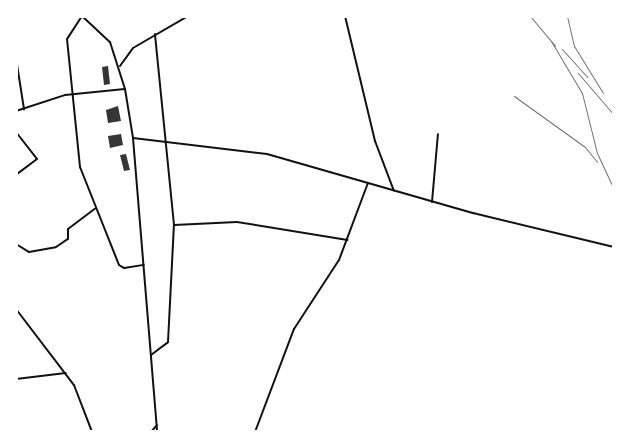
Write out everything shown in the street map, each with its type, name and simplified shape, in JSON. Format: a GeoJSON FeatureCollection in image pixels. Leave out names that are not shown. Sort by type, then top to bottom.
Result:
{"type":"FeatureCollection","features":[{"type":"Feature","properties":{"kind":"street"},"geometry":{"type":"LineString","coordinates":[[144,265],[121,267],[95,209],[80,167],[67,39],[82,16],[110,42],[120,66],[134,138],[157,424],[157,432]]}},
{"type":"Feature","properties":{"kind":"street"},"geometry":{"type":"LineString","coordinates":[[120,66],[131,50],[188,16]]}},
{"type":"Feature","properties":{"kind":"street"},"geometry":{"type":"LineString","coordinates":[[344,16],[375,141],[394,191]]}},
{"type":"Feature","properties":{"kind":"street"},"geometry":{"type":"LineString","coordinates":[[151,355],[168,342],[174,225],[155,34]]}},
{"type":"Feature","properties":{"kind":"street"},"geometry":{"type":"LineString","coordinates":[[16,58],[24,108]]}},
{"type":"Feature","properties":{"kind":"street"},"geometry":{"type":"LineString","coordinates":[[16,111],[72,94],[125,89]]}},
{"type":"Feature","properties":{"kind":"street"},"geometry":{"type":"LineString","coordinates":[[16,132],[37,159],[16,175]]}},
{"type":"Feature","properties":{"kind":"street"},"geometry":{"type":"LineString","coordinates":[[432,202],[438,134]]}},
{"type":"Feature","properties":{"kind":"street"},"geometry":{"type":"LineString","coordinates":[[134,138],[267,154],[432,202],[614,247]]}},
{"type":"Feature","properties":{"kind":"street"},"geometry":{"type":"LineString","coordinates":[[255,432],[294,329],[348,240],[368,183]]}},
{"type":"Feature","properties":{"kind":"street"},"geometry":{"type":"LineString","coordinates":[[16,244],[29,252],[56,247],[68,238],[68,229],[95,209]]}},
{"type":"Feature","properties":{"kind":"street"},"geometry":{"type":"LineString","coordinates":[[174,225],[237,222],[348,240]]}},
{"type":"Feature","properties":{"kind":"street"},"geometry":{"type":"LineString","coordinates":[[16,309],[66,373],[84,405],[92,432]]}},
{"type":"Feature","properties":{"kind":"street"},"geometry":{"type":"LineString","coordinates":[[16,314],[20,313]]}},
{"type":"Feature","properties":{"kind":"street"},"geometry":{"type":"LineString","coordinates":[[16,379],[66,373]]}},
{"type":"Feature","properties":{"kind":"street"},"geometry":{"type":"LineString","coordinates":[[151,432],[157,424]]}},
{"type":"Feature","properties":{"kind":"building"},"geometry":{"type":"Polygon","coordinates":[[[108,66],[110,84],[104,85],[102,67],[108,66]]]}},
{"type":"Feature","properties":{"kind":"building"},"geometry":{"type":"Polygon","coordinates":[[[118,106],[121,121],[108,123],[106,110],[118,106]]]}},
{"type":"Feature","properties":{"kind":"building"},"geometry":{"type":"Polygon","coordinates":[[[121,134],[123,145],[110,148],[108,136],[121,134]]]}},
{"type":"Feature","properties":{"kind":"building"},"geometry":{"type":"Polygon","coordinates":[[[126,154],[130,170],[124,171],[120,155],[126,154]]]}},
{"type":"Feature","properties":{"kind":"railway"},"geometry":{"type":"LineString","coordinates":[[530,16],[555,46]]}},
{"type":"Feature","properties":{"kind":"railway"},"geometry":{"type":"LineString","coordinates":[[567,16],[574,46],[603,93]]}},
{"type":"Feature","properties":{"kind":"railway"},"geometry":{"type":"LineString","coordinates":[[551,41],[582,93],[597,153],[614,189]]}},
{"type":"Feature","properties":{"kind":"railway"},"geometry":{"type":"LineString","coordinates":[[562,49],[587,77]]}},
{"type":"Feature","properties":{"kind":"railway"},"geometry":{"type":"LineString","coordinates":[[578,73],[614,115]]}},
{"type":"Feature","properties":{"kind":"railway"},"geometry":{"type":"LineString","coordinates":[[514,96],[585,147],[597,162]]}}]}
